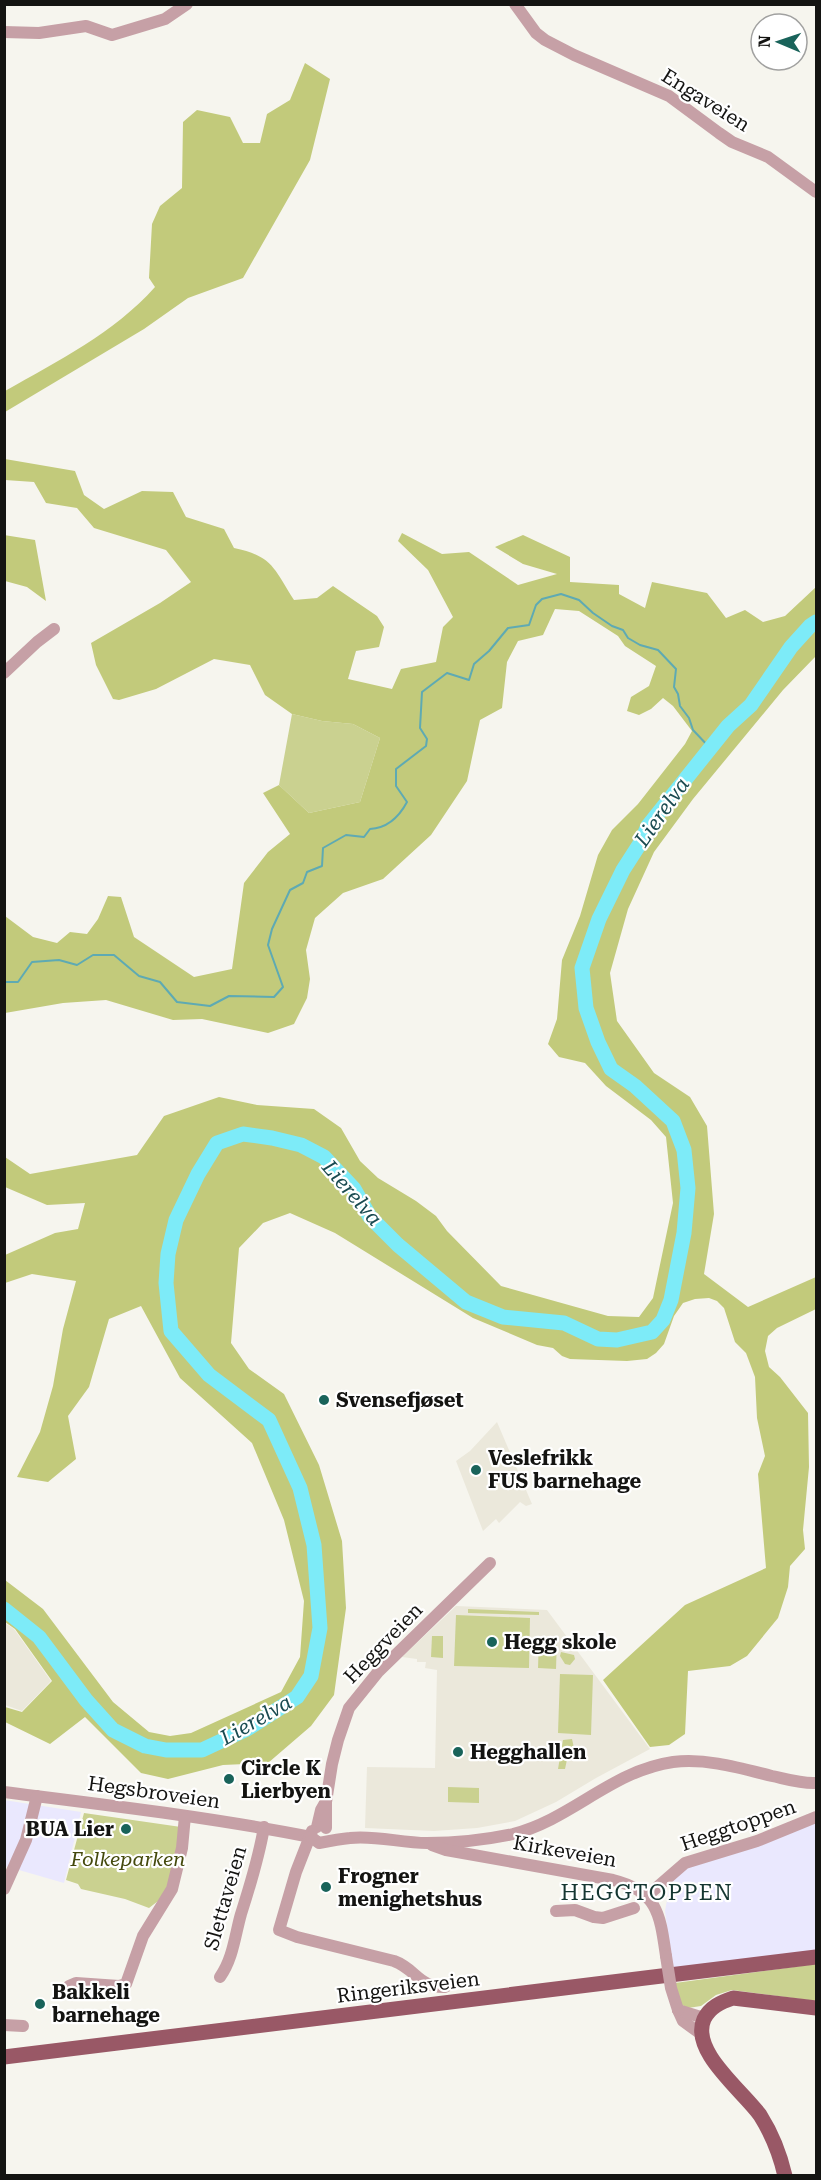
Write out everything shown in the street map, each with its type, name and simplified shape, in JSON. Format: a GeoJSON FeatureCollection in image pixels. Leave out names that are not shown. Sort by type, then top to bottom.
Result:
{"type":"FeatureCollection","features":[{"type":"Feature","properties":{"kind":"main road","name":"Ringeriksveien"},"geometry":{"type":"LineString","coordinates":[[4,2057],[816,1957]]}},
{"type":"Feature","properties":{"kind":"main road"},"geometry":{"type":"LineString","coordinates":[[785,2175],[768,2128],[752,2105],[708,2055],[701,2034],[704,2018],[716,2005],[733,1998],[816,2008]]}},
{"type":"Feature","properties":{"kind":"street"},"geometry":{"type":"LineString","coordinates":[[4,32],[39,33],[86,26],[112,35],[165,19],[187,4]]}},
{"type":"Feature","properties":{"kind":"street","name":"Engaveien"},"geometry":{"type":"LineString","coordinates":[[515,4],[532,28],[545,40],[669,96],[718,134],[768,157],[816,192]]}},
{"type":"Feature","properties":{"kind":"street"},"geometry":{"type":"LineString","coordinates":[[4,673],[54,629]]}},
{"type":"Feature","properties":{"kind":"street","name":"Heggveien"},"geometry":{"type":"LineString","coordinates":[[449,1985],[446,1988],[432,1987],[420,1981],[405,1966],[394,1961],[297,1937],[279,1930],[307,1842],[320,1834],[321,1809],[326,1802],[336,1748],[349,1708],[378,1672],[490,1563]]}},
{"type":"Feature","properties":{"kind":"street","name":"Hegsbroveien"},"geometry":{"type":"LineString","coordinates":[[4,1792],[298,1833],[425,1843],[486,1838],[528,1829],[557,1817],[628,1774],[673,1762],[722,1764],[790,1780],[816,1783]]}},
{"type":"Feature","properties":{"kind":"street"},"geometry":{"type":"LineString","coordinates":[[4,1889],[26,1840],[37,1796]]}},
{"type":"Feature","properties":{"kind":"street"},"geometry":{"type":"LineString","coordinates":[[69,1986],[76,1983],[123,1986],[126,1982],[143,1936],[172,1889],[182,1848],[185,1816]]}},
{"type":"Feature","properties":{"kind":"street","name":"Heggtoppen"},"geometry":{"type":"LineString","coordinates":[[647,1896],[685,1863],[757,1841],[816,1817]]}},
{"type":"Feature","properties":{"kind":"street","name":"Slettaveien"},"geometry":{"type":"LineString","coordinates":[[220,1977],[227,1965],[234,1942],[264,1827]]}},
{"type":"Feature","properties":{"kind":"street","name":"Kirkeveien"},"geometry":{"type":"LineString","coordinates":[[425,1843],[446,1850],[613,1880],[637,1889],[647,1896]]}},
{"type":"Feature","properties":{"kind":"street"},"geometry":{"type":"LineString","coordinates":[[647,1896],[656,1906],[659,1914],[669,1980],[678,2010],[683,2021],[701,2034]]}},
{"type":"Feature","properties":{"kind":"street"},"geometry":{"type":"LineString","coordinates":[[556,1911],[575,1910],[594,1917],[603,1917],[634,1908]]}},
{"type":"Feature","properties":{"kind":"street"},"geometry":{"type":"LineString","coordinates":[[678,2010],[704,2018]]}},
{"type":"Feature","properties":{"kind":"street"},"geometry":{"type":"LineString","coordinates":[[4,2025],[23,2026]]}},
{"type":"Feature","properties":{"kind":"shaded area"},"geometry":{"type":"Polygon","coordinates":[[[497,1422],[532,1504],[526,1506],[520,1502],[499,1523],[496,1519],[483,1531],[456,1461],[470,1451],[497,1422]]]}},
{"type":"Feature","properties":{"kind":"shaded area","name":"Hegg skole"},"geometry":{"type":"Polygon","coordinates":[[[456,1606],[547,1610],[650,1749],[556,1802],[515,1821],[477,1828],[434,1831],[365,1828],[367,1767],[435,1768],[437,1670],[425,1668],[426,1662],[417,1662],[417,1659],[402,1657],[456,1606]]]}},
{"type":"Feature","properties":{"kind":"shaded area"},"geometry":{"type":"Polygon","coordinates":[[[5,1623],[14,1629],[51,1681],[22,1711],[5,1705],[5,1623]]]}},
{"type":"Feature","properties":{"kind":"shaded area"},"geometry":{"type":"Polygon","coordinates":[[[4,1800],[81,1812],[64,1883],[5,1866],[4,1800]]]}},
{"type":"Feature","properties":{"kind":"shaded area"},"geometry":{"type":"Polygon","coordinates":[[[816,1822],[816,1950],[672,1968],[665,1911],[670,1884],[680,1872],[691,1865],[816,1822]]]}},
{"type":"Feature","properties":{"kind":"green space"},"geometry":{"type":"Polygon","coordinates":[[[305,63],[330,79],[310,160],[243,278],[188,298],[144,329],[5,412],[5,391],[65,357],[103,332],[122,318],[155,287],[149,278],[152,224],[160,206],[182,188],[183,122],[197,110],[230,117],[243,143],[260,143],[267,114],[290,100],[305,63]]]}},
{"type":"Feature","properties":{"kind":"green space"},"geometry":{"type":"Polygon","coordinates":[[[5,459],[75,471],[84,495],[104,509],[142,491],[173,492],[186,517],[224,529],[234,548],[257,555],[271,565],[294,600],[317,598],[333,586],[377,616],[384,627],[379,647],[356,651],[348,679],[392,689],[401,669],[436,662],[443,627],[453,617],[428,570],[398,541],[402,533],[442,554],[469,552],[518,585],[557,574],[523,564],[495,547],[523,535],[570,557],[570,582],[619,585],[619,594],[645,608],[652,582],[707,593],[726,618],[745,610],[763,622],[785,616],[816,587],[816,656],[783,690],[693,799],[654,852],[628,909],[610,973],[617,1021],[654,1073],[690,1097],[707,1126],[714,1214],[704,1274],[748,1307],[816,1277],[816,1309],[777,1328],[768,1336],[765,1351],[769,1367],[780,1377],[808,1413],[809,1467],[803,1530],[805,1549],[790,1566],[788,1587],[778,1618],[747,1656],[730,1666],[688,1671],[685,1734],[669,1745],[650,1747],[603,1680],[685,1605],[766,1568],[758,1474],[765,1456],[757,1418],[755,1377],[746,1353],[735,1342],[724,1308],[717,1301],[709,1298],[683,1303],[674,1316],[664,1344],[647,1359],[627,1361],[570,1359],[562,1356],[553,1348],[537,1345],[473,1318],[335,1233],[290,1213],[263,1223],[239,1248],[231,1343],[249,1369],[284,1394],[319,1465],[342,1541],[346,1608],[334,1695],[311,1726],[268,1763],[223,1765],[168,1779],[141,1773],[85,1717],[50,1744],[5,1722],[5,1707],[22,1712],[52,1681],[15,1629],[5,1622],[5,1580],[43,1609],[113,1702],[149,1732],[170,1736],[191,1733],[281,1692],[300,1657],[304,1601],[284,1520],[252,1443],[180,1378],[141,1306],[109,1319],[89,1387],[68,1416],[76,1459],[48,1482],[17,1477],[40,1432],[53,1386],[63,1329],[76,1281],[32,1274],[5,1283],[5,1255],[55,1233],[78,1229],[85,1203],[47,1205],[5,1187],[5,1157],[30,1174],[137,1155],[164,1116],[219,1097],[257,1105],[314,1109],[341,1128],[360,1161],[378,1178],[436,1216],[447,1231],[501,1286],[608,1316],[639,1317],[653,1298],[673,1203],[666,1137],[651,1120],[606,1086],[585,1063],[559,1057],[548,1044],[557,1019],[562,960],[580,916],[598,855],[612,830],[638,804],[685,744],[692,731],[673,706],[663,698],[651,709],[639,715],[627,711],[631,697],[649,686],[656,666],[625,646],[618,636],[579,611],[555,609],[543,635],[518,641],[507,662],[502,708],[480,720],[467,781],[431,835],[383,879],[343,893],[315,918],[306,950],[310,979],[307,998],[294,1024],[268,1033],[202,1019],[173,1020],[106,1000],[63,1003],[5,1013],[5,916],[33,937],[57,943],[70,932],[87,934],[98,919],[108,896],[121,897],[134,937],[194,977],[232,969],[244,883],[268,852],[290,834],[263,793],[279,785],[309,813],[360,802],[380,738],[353,724],[322,721],[292,714],[265,695],[250,665],[214,659],[156,689],[119,700],[113,699],[96,665],[91,643],[191,582],[166,550],[94,528],[77,508],[46,503],[34,482],[5,480],[5,459]]]}},
{"type":"Feature","properties":{"kind":"green space"},"geometry":{"type":"Polygon","coordinates":[[[4,535],[35,540],[46,601],[27,587],[5,581],[4,535]]]}},
{"type":"Feature","properties":{"kind":"green space"},"geometry":{"type":"Polygon","coordinates":[[[292,714],[322,721],[353,724],[380,738],[360,802],[309,813],[279,785],[292,714]]]}},
{"type":"Feature","properties":{"kind":"green space"},"geometry":{"type":"Polygon","coordinates":[[[468,1609],[539,1612],[539,1615],[468,1613],[468,1609]]]}},
{"type":"Feature","properties":{"kind":"green space","name":"Hegg skole"},"geometry":{"type":"Polygon","coordinates":[[[456,1615],[530,1618],[529,1668],[454,1666],[456,1615]]]}},
{"type":"Feature","properties":{"kind":"green space"},"geometry":{"type":"Polygon","coordinates":[[[432,1636],[443,1636],[443,1658],[431,1657],[432,1636]]]}},
{"type":"Feature","properties":{"kind":"green space"},"geometry":{"type":"Polygon","coordinates":[[[539,1638],[557,1639],[556,1669],[538,1668],[539,1638]]]}},
{"type":"Feature","properties":{"kind":"green space"},"geometry":{"type":"Polygon","coordinates":[[[561,1652],[574,1655],[575,1659],[570,1665],[565,1664],[560,1656],[561,1652]]]}},
{"type":"Feature","properties":{"kind":"green space"},"geometry":{"type":"Polygon","coordinates":[[[560,1674],[593,1675],[591,1735],[558,1733],[560,1674]]]}},
{"type":"Feature","properties":{"kind":"green space"},"geometry":{"type":"Polygon","coordinates":[[[572,1739],[574,1748],[569,1750],[565,1769],[558,1769],[563,1740],[572,1739]]]}},
{"type":"Feature","properties":{"kind":"green space"},"geometry":{"type":"Polygon","coordinates":[[[448,1787],[479,1788],[479,1803],[448,1802],[448,1787]]]}},
{"type":"Feature","properties":{"kind":"green space","name":"Folkeparken"},"geometry":{"type":"Polygon","coordinates":[[[84,1813],[181,1827],[172,1877],[162,1898],[149,1908],[125,1899],[81,1889],[78,1884],[66,1880],[84,1813]]]}},
{"type":"Feature","properties":{"kind":"green space"},"geometry":{"type":"Polygon","coordinates":[[[816,1964],[816,2001],[732,1990],[716,1995],[701,2006],[688,2008],[680,2004],[675,1983],[816,1964]]]}},
{"type":"Feature","properties":{"kind":"waterway"},"geometry":{"type":"LineString","coordinates":[[4,982],[18,982],[32,962],[59,960],[77,965],[93,955],[114,955],[139,976],[160,982],[177,1002],[210,1006],[229,996],[274,997],[283,987],[268,945],[272,929],[290,890],[303,883],[307,872],[322,866],[323,848],[346,835],[364,837],[370,829],[392,821],[407,802],[396,786],[396,769],[426,746],[427,739],[420,728],[422,692],[447,673],[469,680],[474,664],[489,651],[508,628],[529,625],[536,605],[542,599],[561,594],[579,600],[612,626],[623,630],[628,638],[640,645],[658,650],[676,669],[674,687],[680,706],[689,718],[693,730],[710,748]]}},
{"type":"Feature","properties":{"kind":"waterway","name":"Lierelva"},"geometry":{"type":"LineString","coordinates":[[4,1609],[39,1637],[86,1700],[113,1730],[145,1746],[166,1750],[202,1750],[247,1729],[297,1697],[311,1676],[320,1628],[314,1545],[300,1488],[269,1420],[209,1375],[171,1331],[166,1283],[168,1254],[176,1220],[198,1174],[217,1143],[243,1134],[301,1145],[324,1157],[354,1189],[370,1217],[398,1245],[466,1302],[503,1317],[564,1323],[598,1339],[617,1340],[652,1332],[663,1320],[671,1300],[684,1233],[688,1188],[684,1150],[673,1121],[635,1086],[611,1069],[586,1008],[582,968],[599,919],[648,826],[728,726],[751,705],[791,647],[816,622]]}},
{"type":"Feature","properties":{"kind":"place","name":"Svensefjøset"},"geometry":{"type":"Point","coordinates":[324,1400]}},
{"type":"Feature","properties":{"kind":"place","name":"Veslefrikk FUS barnehage"},"geometry":{"type":"Point","coordinates":[476,1470]}},
{"type":"Feature","properties":{"kind":"place","name":"Hegg skole"},"geometry":{"type":"Point","coordinates":[492,1642]}},
{"type":"Feature","properties":{"kind":"place","name":"Hegghallen"},"geometry":{"type":"Point","coordinates":[458,1752]}},
{"type":"Feature","properties":{"kind":"place","name":"Circle K Lierbyen"},"geometry":{"type":"Point","coordinates":[229,1779]}},
{"type":"Feature","properties":{"kind":"place","name":"BUA Lier"},"geometry":{"type":"Point","coordinates":[126,1829]}},
{"type":"Feature","properties":{"kind":"place","name":"Frogner menighetshus"},"geometry":{"type":"Point","coordinates":[326,1887]}},
{"type":"Feature","properties":{"kind":"place","name":"Bakkeli barnehage"},"geometry":{"type":"Point","coordinates":[40,2004]}},
{"type":"Feature","properties":{"kind":"district","name":"HEGGTOPPEN"},"geometry":{"type":"Point","coordinates":[647,1892]}}]}
